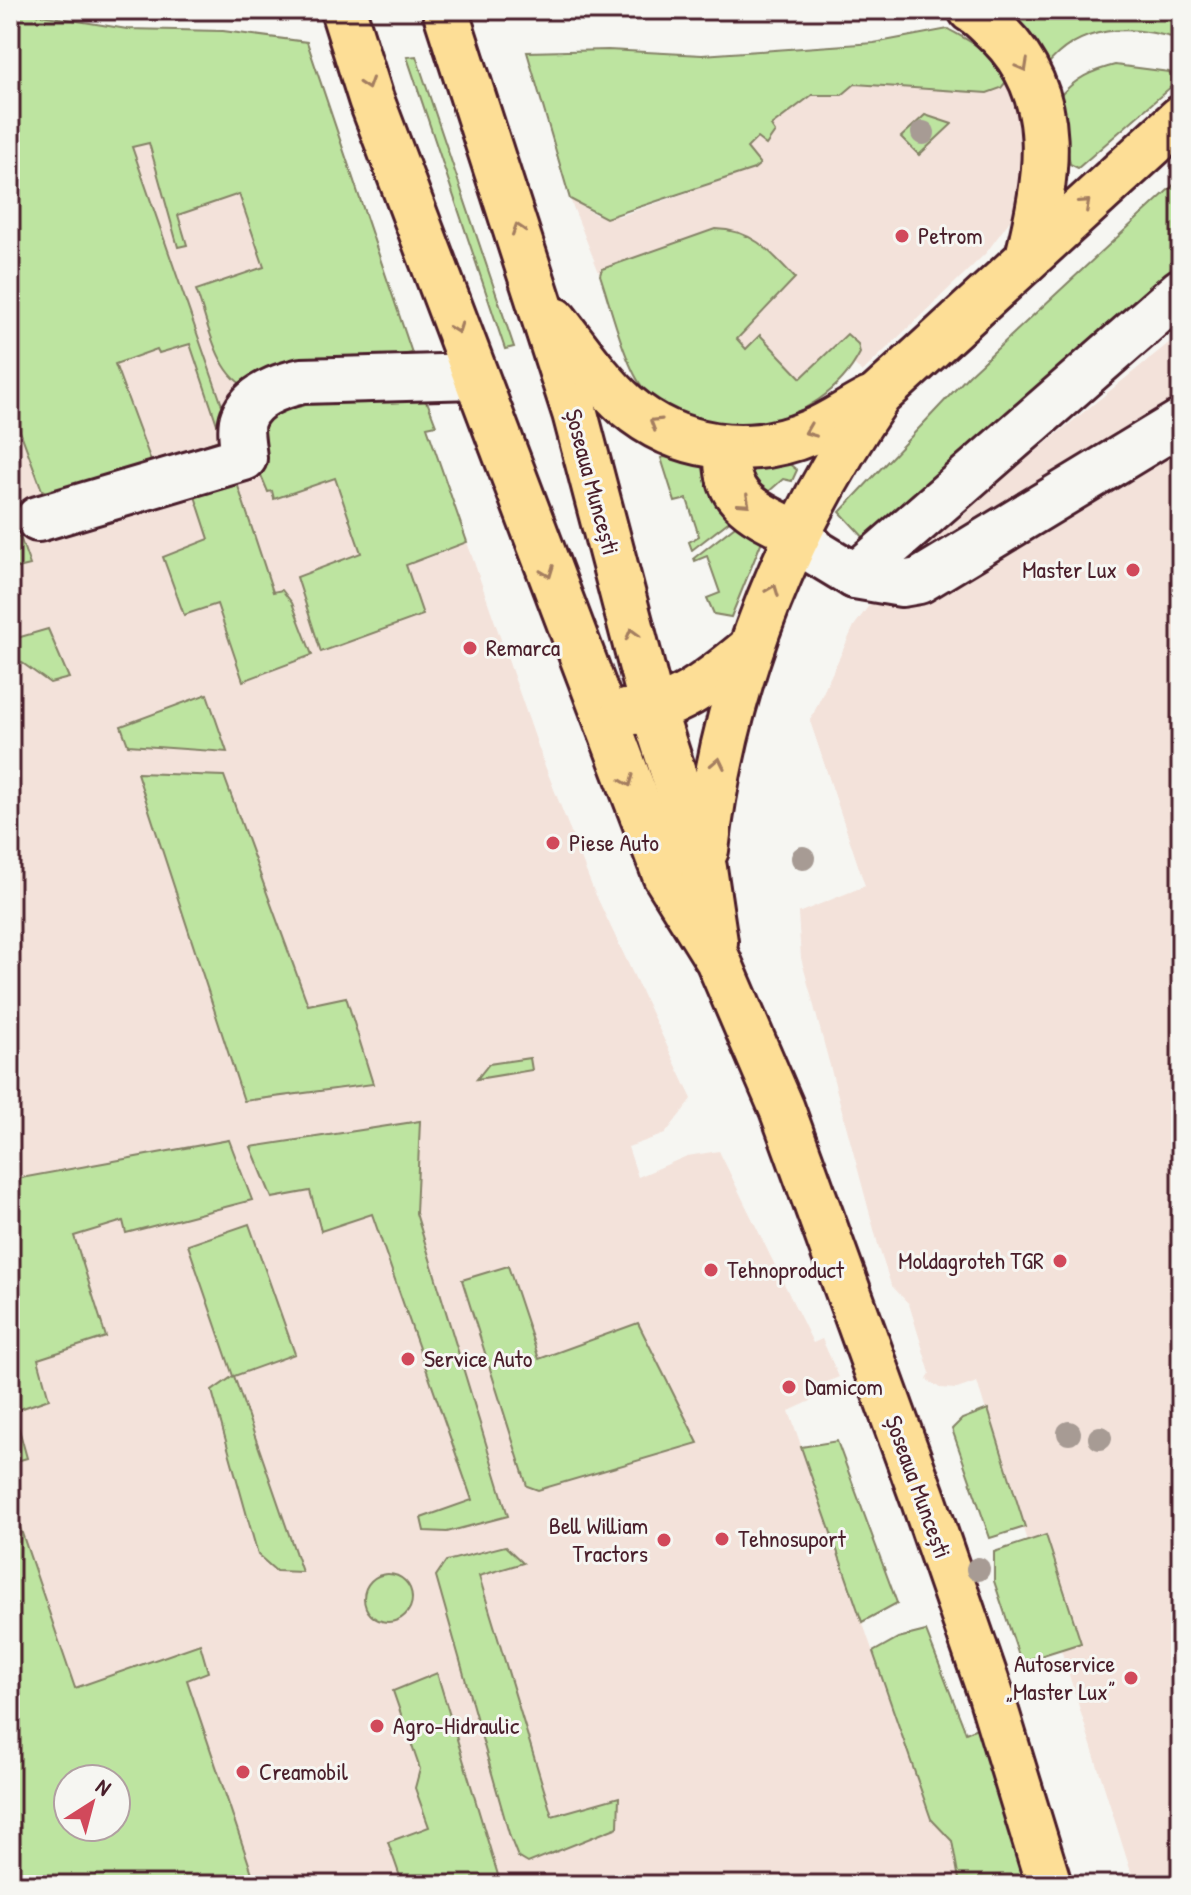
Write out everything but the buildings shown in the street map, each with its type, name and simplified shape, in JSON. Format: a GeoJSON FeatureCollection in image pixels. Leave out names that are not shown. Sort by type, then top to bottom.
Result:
{"type":"FeatureCollection","features":[{"type":"Feature","properties":{"kind":"main road","name":"Șoseaua Muncești"},"geometry":{"type":"LineString","coordinates":[[343,10],[371,99],[599,708],[665,875],[718,960],[782,1109],[910,1460],[990,1692],[1049,1885]]}},
{"type":"Feature","properties":{"kind":"main road","name":"Șoseaua Muncești"},"geometry":{"type":"LineString","coordinates":[[445,10],[542,303],[653,710],[704,868],[718,960]]}},
{"type":"Feature","properties":{"kind":"main road"},"geometry":{"type":"LineString","coordinates":[[971,10],[1014,50],[1036,91],[1046,138],[1044,189],[1028,257]]}},
{"type":"Feature","properties":{"kind":"main road"},"geometry":{"type":"LineString","coordinates":[[704,868],[714,784],[725,730],[751,648],[797,533],[843,447],[879,395],[1181,118]]}},
{"type":"Feature","properties":{"kind":"main road"},"geometry":{"type":"LineString","coordinates":[[542,303],[626,404],[660,428],[696,442],[728,448],[767,444],[810,433],[879,395]]}},
{"type":"Feature","properties":{"kind":"main road"},"geometry":{"type":"LineString","coordinates":[[728,448],[728,481],[737,496],[755,511],[797,533]]}},
{"type":"Feature","properties":{"kind":"main road"},"geometry":{"type":"LineString","coordinates":[[599,708],[629,713],[653,710],[696,689],[751,648]]}},
{"type":"Feature","properties":{"kind":"lane"},"geometry":{"type":"LineString","coordinates":[[855,576],[1181,291]]}},
{"type":"Feature","properties":{"kind":"lane"},"geometry":{"type":"LineString","coordinates":[[38,519],[244,458],[242,419],[258,398],[281,385],[302,381],[475,376]]}},
{"type":"Feature","properties":{"kind":"lane"},"geometry":{"type":"LineString","coordinates":[[797,533],[825,559],[855,576],[902,584],[919,581],[1181,422]]}},
{"type":"Feature","properties":{"kind":"shaded area"},"geometry":{"type":"Polygon","coordinates":[[[1004,74],[1021,102],[1029,174],[1014,215],[986,253],[862,372],[854,364],[860,353],[801,379],[761,335],[746,350],[737,339],[795,278],[714,229],[602,269],[600,275],[570,199],[596,215],[620,216],[754,169],[760,164],[746,148],[757,138],[766,145],[770,126],[813,95],[842,95],[854,84],[987,93],[1004,74]]]}},
{"type":"Feature","properties":{"kind":"shaded area"},"geometry":{"type":"Polygon","coordinates":[[[10,92],[257,147],[426,559],[467,542],[545,766],[593,889],[692,1099],[665,1134],[628,1147],[638,1177],[687,1156],[719,1151],[813,1343],[822,1339],[839,1377],[809,1390],[813,1400],[789,1411],[931,1819],[951,1841],[960,1885],[10,1885],[10,92]]]}},
{"type":"Feature","properties":{"kind":"shaded area"},"geometry":{"type":"Polygon","coordinates":[[[1181,333],[1181,1885],[1135,1885],[977,1382],[957,1389],[940,1388],[927,1380],[930,1373],[909,1304],[891,1285],[801,958],[798,913],[865,886],[810,721],[854,626],[902,560],[1181,333]]]}},
{"type":"Feature","properties":{"kind":"green space"},"geometry":{"type":"Polygon","coordinates":[[[10,10],[127,29],[223,31],[307,42],[412,353],[250,388],[239,382],[221,361],[196,290],[264,267],[239,194],[178,215],[187,245],[178,247],[149,143],[132,147],[231,431],[229,440],[165,465],[162,459],[222,439],[190,344],[159,353],[157,349],[115,364],[154,469],[53,496],[42,490],[10,404],[10,10]]]}},
{"type":"Feature","properties":{"kind":"green space"},"geometry":{"type":"Polygon","coordinates":[[[1181,10],[1181,40],[1144,31],[1107,32],[1073,43],[1045,68],[1010,17],[1014,12],[1181,10]]]}},
{"type":"Feature","properties":{"kind":"green space"},"geometry":{"type":"Polygon","coordinates":[[[948,29],[983,50],[998,64],[1006,82],[1001,88],[987,93],[855,84],[842,95],[812,95],[771,126],[775,132],[766,145],[757,138],[747,148],[760,164],[754,169],[606,218],[570,199],[527,52],[608,50],[702,55],[874,43],[948,29]]]}},
{"type":"Feature","properties":{"kind":"green space"},"geometry":{"type":"Polygon","coordinates":[[[416,56],[514,347],[505,349],[407,57],[416,56]]]}},
{"type":"Feature","properties":{"kind":"green space"},"geometry":{"type":"Polygon","coordinates":[[[1115,65],[1169,72],[1175,80],[1172,86],[1078,168],[1070,164],[1059,97],[1084,76],[1115,65]]]}},
{"type":"Feature","properties":{"kind":"green space"},"geometry":{"type":"Polygon","coordinates":[[[925,115],[952,124],[919,155],[901,137],[925,115]]]}},
{"type":"Feature","properties":{"kind":"green space"},"geometry":{"type":"Polygon","coordinates":[[[1181,178],[1181,272],[867,541],[840,512],[969,375],[1181,178]]]}},
{"type":"Feature","properties":{"kind":"green space"},"geometry":{"type":"Polygon","coordinates":[[[715,229],[740,233],[760,244],[795,278],[737,339],[746,349],[760,335],[801,378],[847,334],[858,344],[860,353],[842,379],[819,400],[791,415],[761,424],[729,426],[698,422],[669,409],[644,389],[631,367],[600,275],[602,269],[715,229]]]}},
{"type":"Feature","properties":{"kind":"green space"},"geometry":{"type":"Polygon","coordinates":[[[421,398],[428,404],[436,425],[427,427],[467,542],[406,565],[423,615],[321,652],[297,577],[361,553],[335,478],[274,499],[272,491],[268,492],[252,454],[267,404],[421,398]]]}},
{"type":"Feature","properties":{"kind":"green space"},"geometry":{"type":"Polygon","coordinates":[[[661,458],[704,466],[711,494],[732,519],[692,550],[689,542],[699,536],[687,499],[675,502],[661,458]]]}},
{"type":"Feature","properties":{"kind":"green space"},"geometry":{"type":"Polygon","coordinates":[[[788,463],[797,470],[792,481],[783,479],[767,493],[757,487],[749,470],[788,463]]]}},
{"type":"Feature","properties":{"kind":"green space"},"geometry":{"type":"Polygon","coordinates":[[[234,474],[273,592],[282,590],[292,603],[312,655],[243,681],[217,604],[184,615],[163,557],[209,539],[192,487],[234,474]]]}},
{"type":"Feature","properties":{"kind":"green space"},"geometry":{"type":"Polygon","coordinates":[[[739,523],[764,536],[731,617],[714,614],[707,598],[720,593],[707,556],[695,561],[694,558],[739,523]]]}},
{"type":"Feature","properties":{"kind":"green space"},"geometry":{"type":"Polygon","coordinates":[[[20,537],[30,565],[10,570],[10,539],[20,537]]]}},
{"type":"Feature","properties":{"kind":"green space"},"geometry":{"type":"Polygon","coordinates":[[[48,629],[69,678],[50,683],[10,654],[10,640],[48,629]]]}},
{"type":"Feature","properties":{"kind":"green space"},"geometry":{"type":"Polygon","coordinates":[[[207,694],[227,752],[128,745],[121,726],[207,694]]]}},
{"type":"Feature","properties":{"kind":"green space"},"geometry":{"type":"Polygon","coordinates":[[[137,773],[224,776],[308,1005],[346,997],[373,1084],[244,1101],[137,773]]]}},
{"type":"Feature","properties":{"kind":"green space"},"geometry":{"type":"Polygon","coordinates":[[[530,1058],[532,1070],[477,1079],[489,1064],[530,1058]]]}},
{"type":"Feature","properties":{"kind":"green space"},"geometry":{"type":"Polygon","coordinates":[[[420,1121],[416,1213],[508,1516],[447,1532],[424,1531],[421,1518],[472,1500],[372,1214],[321,1231],[310,1191],[272,1198],[251,1147],[420,1121]]]}},
{"type":"Feature","properties":{"kind":"green space"},"geometry":{"type":"Polygon","coordinates":[[[229,1140],[252,1200],[126,1233],[123,1221],[74,1236],[106,1337],[38,1359],[49,1399],[14,1411],[27,1458],[10,1463],[10,1180],[229,1140]]]}},
{"type":"Feature","properties":{"kind":"green space"},"geometry":{"type":"Polygon","coordinates":[[[249,1224],[295,1354],[234,1376],[302,1572],[276,1571],[258,1555],[212,1391],[233,1376],[188,1245],[249,1224]]]}},
{"type":"Feature","properties":{"kind":"green space"},"geometry":{"type":"Polygon","coordinates":[[[508,1266],[539,1359],[638,1323],[698,1443],[538,1490],[527,1486],[462,1280],[508,1266]]]}},
{"type":"Feature","properties":{"kind":"green space"},"geometry":{"type":"Polygon","coordinates":[[[988,1409],[1025,1527],[990,1538],[952,1429],[962,1419],[988,1409]]]}},
{"type":"Feature","properties":{"kind":"green space"},"geometry":{"type":"Polygon","coordinates":[[[837,1441],[897,1603],[862,1622],[801,1447],[837,1441]]]}},
{"type":"Feature","properties":{"kind":"green space"},"geometry":{"type":"Polygon","coordinates":[[[10,1498],[75,1688],[200,1644],[208,1672],[187,1680],[256,1885],[10,1885],[10,1498]]]}},
{"type":"Feature","properties":{"kind":"green space"},"geometry":{"type":"Polygon","coordinates":[[[1046,1535],[1081,1643],[1021,1662],[994,1581],[994,1552],[1046,1535]]]}},
{"type":"Feature","properties":{"kind":"green space"},"geometry":{"type":"Polygon","coordinates":[[[505,1546],[523,1563],[479,1576],[552,1816],[619,1797],[618,1827],[528,1863],[518,1857],[510,1837],[436,1576],[446,1561],[505,1546]]]}},
{"type":"Feature","properties":{"kind":"green space"},"geometry":{"type":"Polygon","coordinates":[[[388,1574],[405,1581],[412,1598],[405,1615],[388,1622],[371,1615],[364,1598],[371,1581],[388,1574]]]}},
{"type":"Feature","properties":{"kind":"green space"},"geometry":{"type":"Polygon","coordinates":[[[926,1631],[966,1733],[979,1727],[1026,1885],[960,1885],[952,1841],[931,1819],[873,1652],[898,1638],[926,1631]]]}},
{"type":"Feature","properties":{"kind":"green space"},"geometry":{"type":"Polygon","coordinates":[[[437,1673],[501,1885],[403,1885],[388,1842],[429,1827],[415,1788],[420,1769],[393,1691],[437,1673]]]}},
{"type":"Feature","properties":{"kind":"place","name":"Petrom"},"geometry":{"type":"Point","coordinates":[902,236]}},
{"type":"Feature","properties":{"kind":"place","name":"Master Lux"},"geometry":{"type":"Point","coordinates":[1133,570]}},
{"type":"Feature","properties":{"kind":"place","name":"Remarca"},"geometry":{"type":"Point","coordinates":[470,648]}},
{"type":"Feature","properties":{"kind":"place","name":"Piese Auto"},"geometry":{"type":"Point","coordinates":[553,843]}},
{"type":"Feature","properties":{"kind":"place","name":"Moldagroteh TGR"},"geometry":{"type":"Point","coordinates":[1060,1261]}},
{"type":"Feature","properties":{"kind":"place","name":"Tehnoproduct"},"geometry":{"type":"Point","coordinates":[711,1270]}},
{"type":"Feature","properties":{"kind":"place","name":"Service Auto"},"geometry":{"type":"Point","coordinates":[408,1359]}},
{"type":"Feature","properties":{"kind":"place","name":"Damicom"},"geometry":{"type":"Point","coordinates":[789,1387]}},
{"type":"Feature","properties":{"kind":"place","name":"Tehnosuport"},"geometry":{"type":"Point","coordinates":[722,1539]}},
{"type":"Feature","properties":{"kind":"place","name":"Bell William Tractors"},"geometry":{"type":"Point","coordinates":[664,1540]}},
{"type":"Feature","properties":{"kind":"place","name":"Autoservice „Master Lux”"},"geometry":{"type":"Point","coordinates":[1131,1678]}},
{"type":"Feature","properties":{"kind":"place","name":"Agro-Hidraulic"},"geometry":{"type":"Point","coordinates":[377,1726]}},
{"type":"Feature","properties":{"kind":"place","name":"Creamobil"},"geometry":{"type":"Point","coordinates":[243,1772]}}]}
